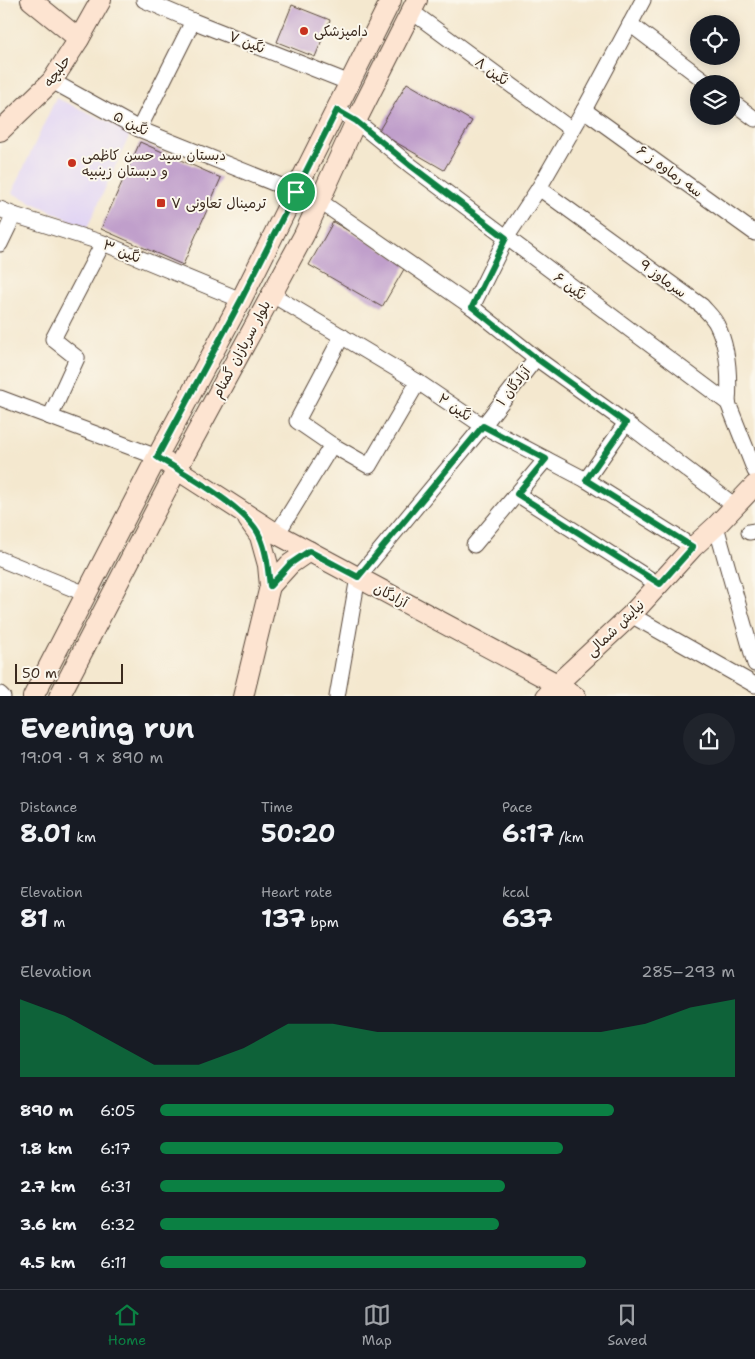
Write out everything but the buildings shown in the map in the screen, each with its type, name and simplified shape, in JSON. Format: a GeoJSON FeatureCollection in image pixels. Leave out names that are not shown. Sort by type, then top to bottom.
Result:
{"type":"FeatureCollection","features":[{"type":"Feature","properties":{"kind":"main road"},"geometry":{"type":"LineString","coordinates":[[30,0],[79,39]]}},
{"type":"Feature","properties":{"kind":"main road","name":"حلبچه"},"geometry":{"type":"LineString","coordinates":[[0,131],[52,81],[101,0]]}},
{"type":"Feature","properties":{"kind":"main road","name":"بلوار سربازان گمنام"},"geometry":{"type":"LineString","coordinates":[[33,696],[241,300],[391,0]]}},
{"type":"Feature","properties":{"kind":"main road","name":"بلوار سربازان گمنام"},"geometry":{"type":"LineString","coordinates":[[59,696],[177,469],[304,235],[318,200],[414,6]]}},
{"type":"Feature","properties":{"kind":"main road","name":"آزادگان"},"geometry":{"type":"LineString","coordinates":[[157,457],[277,534],[358,577],[552,690],[576,696]]}},
{"type":"Feature","properties":{"kind":"main road","name":"نیایش شمالی"},"geometry":{"type":"LineString","coordinates":[[552,690],[631,615],[693,547],[755,485]]}},
{"type":"Feature","properties":{"kind":"main road"},"geometry":{"type":"LineString","coordinates":[[234,507],[250,521],[260,536],[268,565],[270,586],[245,696]]}},
{"type":"Feature","properties":{"kind":"main road"},"geometry":{"type":"LineString","coordinates":[[270,586],[290,564],[309,551]]}},
{"type":"Feature","properties":{"kind":"street","name":"نگین ۷"},"geometry":{"type":"LineString","coordinates":[[144,0],[350,83]]}},
{"type":"Feature","properties":{"kind":"street"},"geometry":{"type":"LineString","coordinates":[[472,307],[506,238],[540,188],[643,0]]}},
{"type":"Feature","properties":{"kind":"street","name":"نگین ۸"},"geometry":{"type":"LineString","coordinates":[[414,6],[572,130]]}},
{"type":"Feature","properties":{"kind":"street"},"geometry":{"type":"LineString","coordinates":[[139,128],[193,21]]}},
{"type":"Feature","properties":{"kind":"street"},"geometry":{"type":"LineString","coordinates":[[630,24],[697,75]]}},
{"type":"Feature","properties":{"kind":"street","name":"نگین ۵"},"geometry":{"type":"LineString","coordinates":[[52,81],[139,128],[296,192]]}},
{"type":"Feature","properties":{"kind":"street"},"geometry":{"type":"LineString","coordinates":[[740,108],[755,119]]}},
{"type":"Feature","properties":{"kind":"street","name":"نگین ۶"},"geometry":{"type":"LineString","coordinates":[[337,110],[356,121],[506,238],[728,403]]}},
{"type":"Feature","properties":{"kind":"street","name":"سه رماوه ز ۶"},"geometry":{"type":"LineString","coordinates":[[584,110],[755,233]]}},
{"type":"Feature","properties":{"kind":"street","name":"سرماوز 9"},"geometry":{"type":"LineString","coordinates":[[540,188],[702,306],[716,323],[725,348],[730,377],[728,403]]}},
{"type":"Feature","properties":{"kind":"street"},"geometry":{"type":"LineString","coordinates":[[318,200],[472,307],[536,358],[626,423],[735,506]]}},
{"type":"Feature","properties":{"kind":"street","name":"نگین ۳"},"geometry":{"type":"LineString","coordinates":[[0,209],[103,243],[241,300]]}},
{"type":"Feature","properties":{"kind":"street"},"geometry":{"type":"LineString","coordinates":[[0,244],[14,215]]}},
{"type":"Feature","properties":{"kind":"street"},"geometry":{"type":"LineString","coordinates":[[50,416],[77,358],[53,339],[103,243]]}},
{"type":"Feature","properties":{"kind":"street","name":"نگین ۲"},"geometry":{"type":"LineString","coordinates":[[271,294],[418,382],[483,426],[586,480],[693,547]]}},
{"type":"Feature","properties":{"kind":"street"},"geometry":{"type":"LineString","coordinates":[[342,336],[297,421],[332,444],[369,466],[418,382]]}},
{"type":"Feature","properties":{"kind":"street","name":"آزادگان ۱"},"geometry":{"type":"LineString","coordinates":[[358,577],[483,426],[536,358]]}},
{"type":"Feature","properties":{"kind":"street"},"geometry":{"type":"LineString","coordinates":[[0,398],[157,457]]}},
{"type":"Feature","properties":{"kind":"street"},"geometry":{"type":"LineString","coordinates":[[728,403],[755,471]]}},
{"type":"Feature","properties":{"kind":"street"},"geometry":{"type":"LineString","coordinates":[[586,480],[626,423]]}},
{"type":"Feature","properties":{"kind":"street"},"geometry":{"type":"LineString","coordinates":[[277,534],[332,444]]}},
{"type":"Feature","properties":{"kind":"street"},"geometry":{"type":"LineString","coordinates":[[474,545],[546,459]]}},
{"type":"Feature","properties":{"kind":"street"},"geometry":{"type":"LineString","coordinates":[[517,494],[660,584]]}},
{"type":"Feature","properties":{"kind":"street"},"geometry":{"type":"LineString","coordinates":[[716,526],[755,664]]}},
{"type":"Feature","properties":{"kind":"street"},"geometry":{"type":"LineString","coordinates":[[0,559],[86,594]]}},
{"type":"Feature","properties":{"kind":"street"},"geometry":{"type":"LineString","coordinates":[[336,696],[358,577]]}},
{"type":"Feature","properties":{"kind":"street"},"geometry":{"type":"LineString","coordinates":[[631,615],[755,685]]}},
{"type":"Feature","properties":{"kind":"shaded area","name":"دبستان سید حسن کاظمی و دبستان زینبیه"},"geometry":{"type":"Polygon","coordinates":[[[56,98],[131,132],[87,228],[12,193],[56,98]]]}},
{"type":"Feature","properties":{"kind":"place","name":"دامپزشکی"},"geometry":{"type":"Point","coordinates":[304,31]}},
{"type":"Feature","properties":{"kind":"place","name":"دبستان سید حسن کاظمی و دبستان زینبیه"},"geometry":{"type":"Point","coordinates":[72,163]}},
{"type":"Feature","properties":{"kind":"place","name":"ترمینال تعاونی ۷"},"geometry":{"type":"Point","coordinates":[161,203]}},
{"type":"Feature","properties":{"kind":"route"},"geometry":{"type":"LineString","coordinates":[[337,110],[356,121],[506,238],[472,307],[536,358],[626,423],[586,480],[693,547],[660,584],[517,494],[546,459],[483,426],[358,577],[309,551],[290,564],[270,586],[268,565],[260,536],[250,521],[234,507],[157,457],[296,192],[337,110]]}}]}
